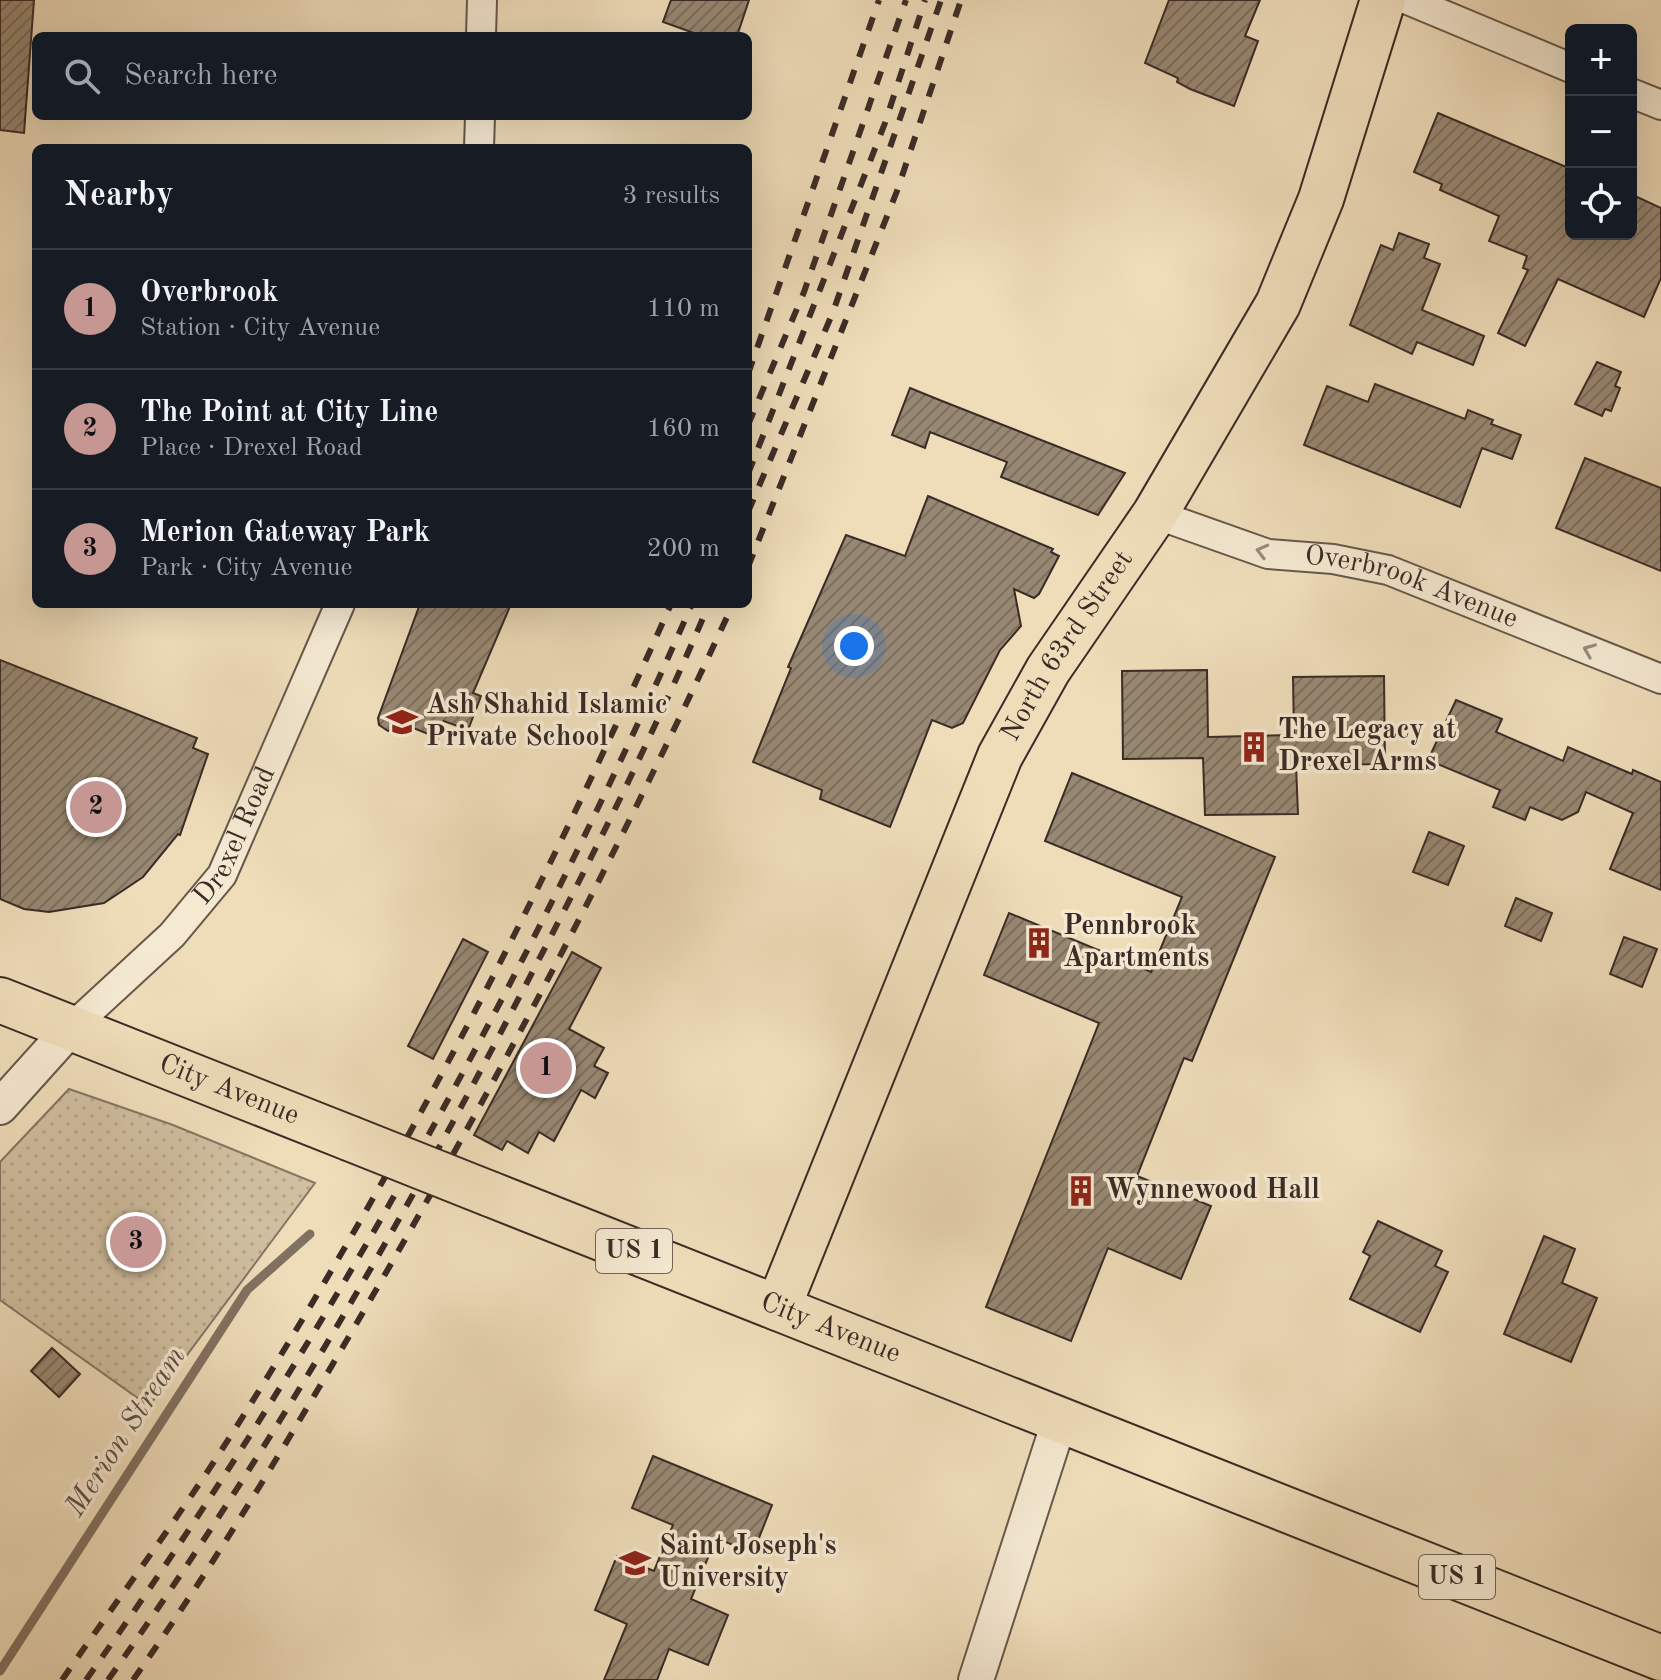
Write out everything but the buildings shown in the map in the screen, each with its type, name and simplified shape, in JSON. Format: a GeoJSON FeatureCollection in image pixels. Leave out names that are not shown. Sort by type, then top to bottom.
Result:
{"type":"FeatureCollection","features":[{"type":"Feature","properties":{"kind":"main road","name":"North 63rd Street"},"geometry":{"type":"LineString","coordinates":[[778,1308],[1000,756],[1048,670],[1155,514],[1278,304],[1321,199],[1383,0]]}},
{"type":"Feature","properties":{"kind":"main road","name":"City Avenue"},"geometry":{"type":"LineString","coordinates":[[0,1000],[1661,1658]]}},
{"type":"Feature","properties":{"kind":"street"},"geometry":{"type":"LineString","coordinates":[[481,32],[482,0]]}},
{"type":"Feature","properties":{"kind":"street"},"geometry":{"type":"LineString","coordinates":[[1408,0],[1565,65]]}},
{"type":"Feature","properties":{"kind":"street"},"geometry":{"type":"LineString","coordinates":[[1637,95],[1661,105]]}},
{"type":"Feature","properties":{"kind":"street"},"geometry":{"type":"LineString","coordinates":[[479,144],[480,120]]}},
{"type":"Feature","properties":{"kind":"street","name":"Overbrook Avenue"},"geometry":{"type":"LineString","coordinates":[[1155,514],[1268,554],[1333,559],[1388,570],[1661,679]]}},
{"type":"Feature","properties":{"kind":"street","name":"Drexel Road"},"geometry":{"type":"LineString","coordinates":[[71,1028],[172,935],[222,875],[338,608]]}},
{"type":"Feature","properties":{"kind":"street"},"geometry":{"type":"LineString","coordinates":[[0,1107],[71,1028]]}},
{"type":"Feature","properties":{"kind":"street"},"geometry":{"type":"LineString","coordinates":[[976,1680],[1060,1419]]}},
{"type":"Feature","properties":{"kind":"shaded area"},"geometry":{"type":"Polygon","coordinates":[[[69,1089],[173,1125],[315,1183],[149,1406],[0,1300],[0,1162],[69,1089]]]}},
{"type":"Feature","properties":{"kind":"waterway","name":"Merion Stream"},"geometry":{"type":"LineString","coordinates":[[0,1671],[247,1290],[310,1234]]}},
{"type":"Feature","properties":{"kind":"railway"},"geometry":{"type":"LineString","coordinates":[[752,363],[879,0]]}},
{"type":"Feature","properties":{"kind":"railway"},"geometry":{"type":"LineString","coordinates":[[752,416],[804,292],[906,0]]}},
{"type":"Feature","properties":{"kind":"railway"},"geometry":{"type":"LineString","coordinates":[[752,464],[885,123],[925,0]]}},
{"type":"Feature","properties":{"kind":"railway"},"geometry":{"type":"LineString","coordinates":[[752,503],[833,312],[941,0]]}},
{"type":"Feature","properties":{"kind":"railway"},"geometry":{"type":"LineString","coordinates":[[752,557],[897,191],[961,0]]}},
{"type":"Feature","properties":{"kind":"railway"},"geometry":{"type":"LineString","coordinates":[[62,1680],[214,1461],[296,1330],[413,1127],[573,816],[669,608]]}},
{"type":"Feature","properties":{"kind":"railway"},"geometry":{"type":"LineString","coordinates":[[86,1680],[174,1553],[258,1423],[416,1157],[561,884],[690,608]]}},
{"type":"Feature","properties":{"kind":"railway"},"geometry":{"type":"LineString","coordinates":[[108,1680],[164,1600],[270,1436],[419,1183],[590,860],[707,608]]}},
{"type":"Feature","properties":{"kind":"railway"},"geometry":{"type":"LineString","coordinates":[[133,1680],[196,1588],[284,1446],[466,1131],[604,870],[731,608]]}},
{"type":"Feature","properties":{"kind":"place","name":"Ash Shahid Islamic Private School"},"geometry":{"type":"Point","coordinates":[402,722]}},
{"type":"Feature","properties":{"kind":"place","name":"The Legacy at Drexel Arms"},"geometry":{"type":"Point","coordinates":[1254,747]}},
{"type":"Feature","properties":{"kind":"place","name":"The Point at City Line"},"geometry":{"type":"Point","coordinates":[96,807]}},
{"type":"Feature","properties":{"kind":"place","name":"Pennbrook Apartments"},"geometry":{"type":"Point","coordinates":[1039,943]}},
{"type":"Feature","properties":{"kind":"place","name":"Overbrook"},"geometry":{"type":"Point","coordinates":[546,1068]}},
{"type":"Feature","properties":{"kind":"place","name":"Wynnewood Hall"},"geometry":{"type":"Point","coordinates":[1081,1191]}},
{"type":"Feature","properties":{"kind":"place","name":"Merion Gateway Park"},"geometry":{"type":"Point","coordinates":[136,1242]}},
{"type":"Feature","properties":{"kind":"place","name":"Saint Joseph's University"},"geometry":{"type":"Point","coordinates":[635,1563]}}]}
